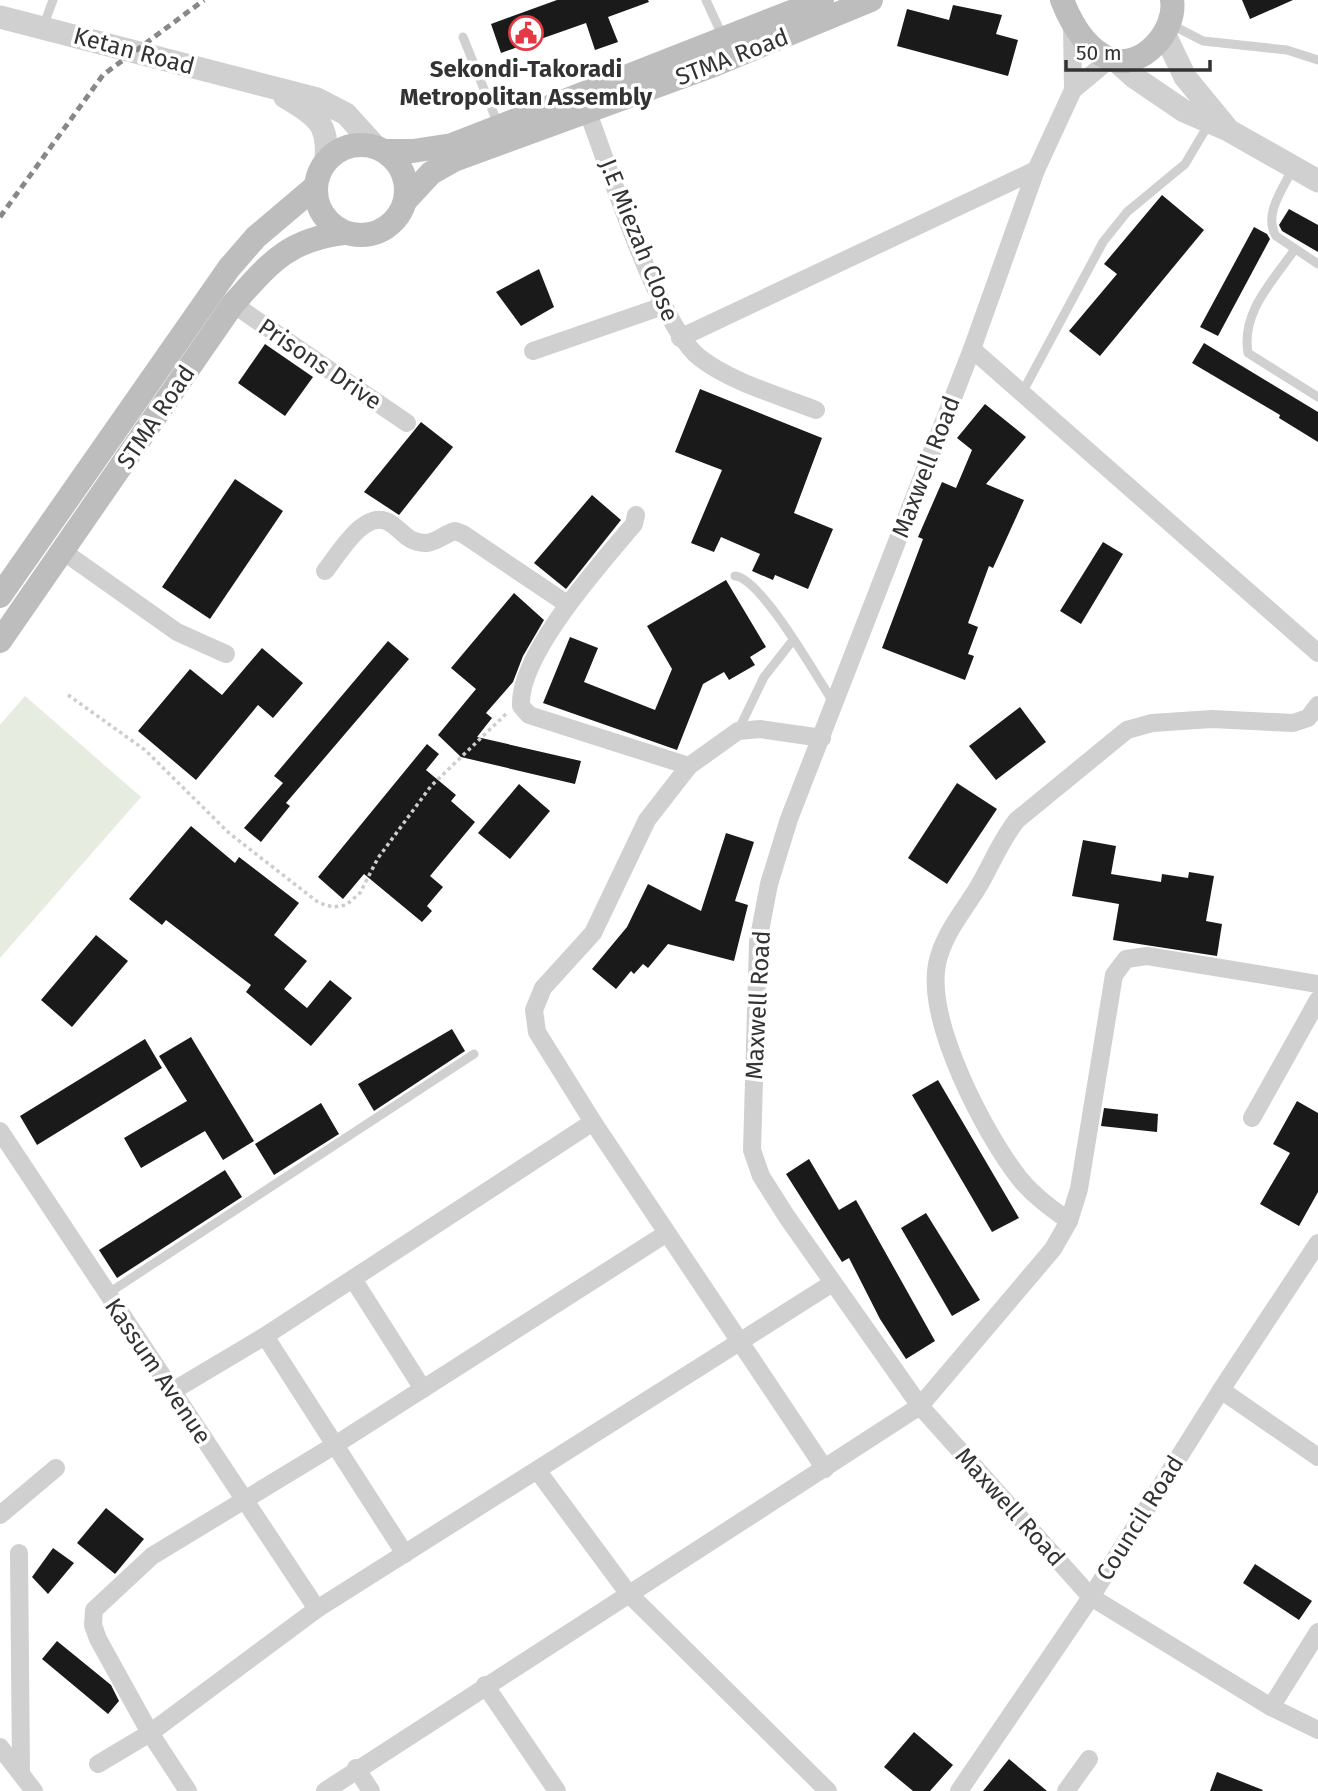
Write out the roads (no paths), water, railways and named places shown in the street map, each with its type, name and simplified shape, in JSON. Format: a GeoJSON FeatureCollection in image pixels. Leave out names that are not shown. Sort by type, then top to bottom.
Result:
{"type":"FeatureCollection","features":[{"type":"Feature","properties":{"kind":"main road","name":"STMA Road"},"geometry":{"type":"LineString","coordinates":[[380,149],[413,151],[453,145],[822,0]]}},
{"type":"Feature","properties":{"kind":"main road","name":"STMA Road"},"geometry":{"type":"LineString","coordinates":[[405,201],[431,173],[454,160],[588,113],[871,0]]}},
{"type":"Feature","properties":{"kind":"main road"},"geometry":{"type":"LineString","coordinates":[[1062,0],[1072,23],[1095,50],[1112,59],[1134,57],[1152,49],[1169,19]]}},
{"type":"Feature","properties":{"kind":"main road"},"geometry":{"type":"LineString","coordinates":[[357,144],[380,149],[399,164],[406,182],[405,201],[397,219],[381,231],[362,236],[343,233],[327,222],[317,206],[314,187],[326,160],[340,149],[357,144]]}},
{"type":"Feature","properties":{"kind":"main road","name":"STMA Road"},"geometry":{"type":"LineString","coordinates":[[0,596],[229,268],[256,237],[314,187]]}},
{"type":"Feature","properties":{"kind":"main road","name":"STMA Road"},"geometry":{"type":"LineString","coordinates":[[0,641],[233,304],[271,262],[314,237],[343,233]]}},
{"type":"Feature","properties":{"kind":"street","name":"Ketan Road"},"geometry":{"type":"LineString","coordinates":[[0,17],[317,99],[346,114],[380,149]]}},
{"type":"Feature","properties":{"kind":"street"},"geometry":{"type":"LineString","coordinates":[[1169,19],[1185,77],[1219,126]]}},
{"type":"Feature","properties":{"kind":"street","name":"Maxwell Road"},"geometry":{"type":"LineString","coordinates":[[1072,23],[1073,90],[1036,170],[972,349],[789,819],[769,884],[758,942],[752,1150],[761,1176],[831,1284],[920,1406],[1091,1597],[1271,1707],[1318,1730]]}},
{"type":"Feature","properties":{"kind":"street","name":"Maxwell Road"},"geometry":{"type":"LineString","coordinates":[[1073,90],[1112,59]]}},
{"type":"Feature","properties":{"kind":"street"},"geometry":{"type":"LineString","coordinates":[[1112,59],[1160,96],[1318,181]]}},
{"type":"Feature","properties":{"kind":"street","name":"Ketan Road"},"geometry":{"type":"LineString","coordinates":[[268,86],[308,111],[319,122],[328,138],[326,160]]}},
{"type":"Feature","properties":{"kind":"street","name":"J.E Miezah Close"},"geometry":{"type":"LineString","coordinates":[[588,113],[663,306],[680,338],[698,358],[724,373],[816,410]]}},
{"type":"Feature","properties":{"kind":"street"},"geometry":{"type":"LineString","coordinates":[[680,338],[1036,170]]}},
{"type":"Feature","properties":{"kind":"street","name":"Prisons Drive"},"geometry":{"type":"LineString","coordinates":[[233,304],[407,423]]}},
{"type":"Feature","properties":{"kind":"street"},"geometry":{"type":"LineString","coordinates":[[533,351],[663,306]]}},
{"type":"Feature","properties":{"kind":"street"},"geometry":{"type":"LineString","coordinates":[[972,349],[1318,653]]}},
{"type":"Feature","properties":{"kind":"street"},"geometry":{"type":"LineString","coordinates":[[636,515],[634,524],[567,604],[525,678],[521,706],[529,715],[689,766]]}},
{"type":"Feature","properties":{"kind":"street"},"geometry":{"type":"LineString","coordinates":[[325,570],[360,528],[372,519],[383,519],[404,537],[419,542],[429,543],[455,531],[463,534],[567,604]]}},
{"type":"Feature","properties":{"kind":"street"},"geometry":{"type":"LineString","coordinates":[[64,552],[177,632],[226,654]]}},
{"type":"Feature","properties":{"kind":"street"},"geometry":{"type":"LineString","coordinates":[[1069,1221],[1021,1179],[960,1075],[936,1004],[937,964],[951,927],[978,888],[1005,835],[1017,820],[1127,730],[1152,723],[1212,719],[1293,723],[1308,718],[1318,706]]}},
{"type":"Feature","properties":{"kind":"street"},"geometry":{"type":"LineString","coordinates":[[821,738],[760,729],[738,731],[689,766],[647,820],[593,933],[542,988],[534,1010],[537,1032],[593,1122],[741,1339],[825,1469]]}},
{"type":"Feature","properties":{"kind":"street"},"geometry":{"type":"LineString","coordinates":[[325,1791],[356,1768],[920,1406],[1053,1249],[1069,1221],[1079,1189],[1114,975],[1126,959],[1147,956],[1318,984]]}},
{"type":"Feature","properties":{"kind":"street"},"geometry":{"type":"LineString","coordinates":[[1252,1118],[1318,1000]]}},
{"type":"Feature","properties":{"kind":"street"},"geometry":{"type":"LineString","coordinates":[[171,1392],[265,1336],[593,1122]]}},
{"type":"Feature","properties":{"kind":"street","name":"Kassum Avenue"},"geometry":{"type":"LineString","coordinates":[[0,1131],[317,1609]]}},
{"type":"Feature","properties":{"kind":"street"},"geometry":{"type":"LineString","coordinates":[[188,1791],[150,1733],[98,1639],[93,1625],[94,1610],[152,1556],[204,1522],[245,1501],[335,1445],[667,1233]]}},
{"type":"Feature","properties":{"kind":"street","name":"Council Road"},"geometry":{"type":"LineString","coordinates":[[959,1791],[1091,1597],[1220,1390],[1318,1243]]}},
{"type":"Feature","properties":{"kind":"street"},"geometry":{"type":"LineString","coordinates":[[353,1279],[423,1389]]}},
{"type":"Feature","properties":{"kind":"street"},"geometry":{"type":"LineString","coordinates":[[98,1763],[150,1733],[317,1609],[831,1284]]}},
{"type":"Feature","properties":{"kind":"street"},"geometry":{"type":"LineString","coordinates":[[265,1336],[405,1553]]}},
{"type":"Feature","properties":{"kind":"street"},"geometry":{"type":"LineString","coordinates":[[1220,1390],[1318,1457]]}},
{"type":"Feature","properties":{"kind":"street"},"geometry":{"type":"LineString","coordinates":[[0,1515],[57,1468]]}},
{"type":"Feature","properties":{"kind":"street"},"geometry":{"type":"LineString","coordinates":[[537,1469],[628,1593],[828,1791]]}},
{"type":"Feature","properties":{"kind":"street"},"geometry":{"type":"LineString","coordinates":[[19,1553],[21,1772]]}},
{"type":"Feature","properties":{"kind":"street"},"geometry":{"type":"LineString","coordinates":[[1271,1707],[1318,1632]]}},
{"type":"Feature","properties":{"kind":"street"},"geometry":{"type":"LineString","coordinates":[[485,1685],[557,1791]]}},
{"type":"Feature","properties":{"kind":"street"},"geometry":{"type":"LineString","coordinates":[[0,1747],[34,1791]]}},
{"type":"Feature","properties":{"kind":"street"},"geometry":{"type":"LineString","coordinates":[[1066,1791],[1089,1759]]}},
{"type":"Feature","properties":{"kind":"street"},"geometry":{"type":"LineString","coordinates":[[356,1768],[371,1791]]}},
{"type":"Feature","properties":{"kind":"lane"},"geometry":{"type":"LineString","coordinates":[[43,27],[53,0]]}},
{"type":"Feature","properties":{"kind":"lane"},"geometry":{"type":"LineString","coordinates":[[706,0],[724,38]]}},
{"type":"Feature","properties":{"kind":"lane"},"geometry":{"type":"LineString","coordinates":[[1169,19],[1203,41],[1287,50],[1317,58]]}},
{"type":"Feature","properties":{"kind":"lane"},"geometry":{"type":"LineString","coordinates":[[463,37],[498,126]]}},
{"type":"Feature","properties":{"kind":"lane"},"geometry":{"type":"LineString","coordinates":[[1022,393],[1104,242],[1127,212],[1185,164],[1219,126]]}},
{"type":"Feature","properties":{"kind":"lane"},"geometry":{"type":"LineString","coordinates":[[1293,167],[1270,216],[1276,236],[1318,264]]}},
{"type":"Feature","properties":{"kind":"lane"},"geometry":{"type":"LineString","coordinates":[[1295,249],[1248,318],[1246,345],[1248,353],[1318,397]]}},
{"type":"Feature","properties":{"kind":"lane"},"geometry":{"type":"LineString","coordinates":[[735,576],[743,577],[760,591],[835,704]]}},
{"type":"Feature","properties":{"kind":"lane"},"geometry":{"type":"LineString","coordinates":[[738,731],[764,677],[793,640]]}},
{"type":"Feature","properties":{"kind":"lane"},"geometry":{"type":"LineString","coordinates":[[107,1294],[474,1054]]}},
{"type":"Feature","properties":{"kind":"railway"},"geometry":{"type":"LineString","coordinates":[[0,217],[103,75],[204,0]]}},
{"type":"Feature","properties":{"kind":"place","name":"Sekondi-Takoradi Metropolitan Assembly"},"geometry":{"type":"Point","coordinates":[526,33]}}]}
